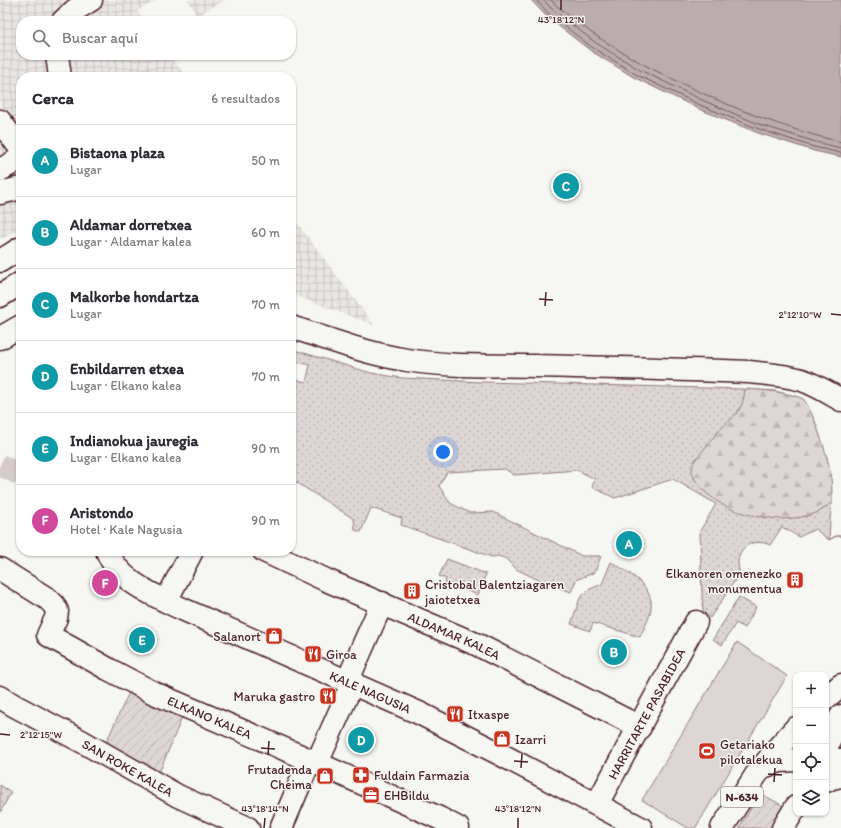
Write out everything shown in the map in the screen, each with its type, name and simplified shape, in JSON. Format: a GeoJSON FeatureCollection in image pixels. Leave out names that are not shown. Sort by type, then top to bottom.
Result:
{"type":"FeatureCollection","features":[{"type":"Feature","properties":{"kind":"main road"},"geometry":{"type":"LineString","coordinates":[[69,16],[78,8],[91,0]]}},
{"type":"Feature","properties":{"kind":"main road"},"geometry":{"type":"LineString","coordinates":[[58,60],[59,72]]}},
{"type":"Feature","properties":{"kind":"main road"},"geometry":{"type":"LineString","coordinates":[[0,122],[16,143]]}},
{"type":"Feature","properties":{"kind":"main road"},"geometry":{"type":"LineString","coordinates":[[0,170],[16,161]]}},
{"type":"Feature","properties":{"kind":"main road"},"geometry":{"type":"LineString","coordinates":[[0,193],[16,189]]}},
{"type":"Feature","properties":{"kind":"main road"},"geometry":{"type":"LineString","coordinates":[[0,261],[16,251]]}},
{"type":"Feature","properties":{"kind":"main road"},"geometry":{"type":"LineString","coordinates":[[0,296],[16,286]]}},
{"type":"Feature","properties":{"kind":"main road"},"geometry":{"type":"LineString","coordinates":[[296,329],[373,353],[408,360],[442,364],[742,372],[786,376],[803,380],[841,400]]}},
{"type":"Feature","properties":{"kind":"main road","name":"KALE NAGUSIA"},"geometry":{"type":"LineString","coordinates":[[110,556],[114,564],[128,578],[139,586],[193,615],[419,713],[641,828]]}},
{"type":"Feature","properties":{"kind":"main road"},"geometry":{"type":"LineString","coordinates":[[166,601],[189,556]]}},
{"type":"Feature","properties":{"kind":"main road","name":"ALDAMAR KALEA"},"geometry":{"type":"LineString","coordinates":[[275,556],[478,645],[640,727]]}},
{"type":"Feature","properties":{"kind":"main road","name":"ELKANO KALEA"},"geometry":{"type":"LineString","coordinates":[[0,569],[51,601],[54,605],[57,611],[56,618],[48,635],[97,663],[206,716],[314,762],[458,828]]}},
{"type":"Feature","properties":{"kind":"main road"},"geometry":{"type":"LineString","coordinates":[[281,828],[314,762],[350,683],[382,603]]}},
{"type":"Feature","properties":{"kind":"main road","name":"HARRITARTE PASABIDEA"},"geometry":{"type":"LineString","coordinates":[[597,804],[696,622]]}},
{"type":"Feature","properties":{"kind":"main road"},"geometry":{"type":"LineString","coordinates":[[829,695],[841,685]]}},
{"type":"Feature","properties":{"kind":"main road","name":"SAN ROKE KALEA"},"geometry":{"type":"LineString","coordinates":[[5,700],[178,796],[248,828]]}},
{"type":"Feature","properties":{"kind":"main road"},"geometry":{"type":"LineString","coordinates":[[828,744],[841,716]]}},
{"type":"Feature","properties":{"kind":"main road","name":"N-634"},"geometry":{"type":"LineString","coordinates":[[722,828],[753,779],[793,731]]}},
{"type":"Feature","properties":{"kind":"main road"},"geometry":{"type":"LineString","coordinates":[[763,767],[780,761],[793,760]]}},
{"type":"Feature","properties":{"kind":"main road"},"geometry":{"type":"LineString","coordinates":[[829,760],[841,760]]}},
{"type":"Feature","properties":{"kind":"main road"},"geometry":{"type":"LineString","coordinates":[[828,780],[841,776]]}},
{"type":"Feature","properties":{"kind":"main road"},"geometry":{"type":"LineString","coordinates":[[783,828],[793,812]]}},
{"type":"Feature","properties":{"kind":"shaded area"},"geometry":{"type":"Polygon","coordinates":[[[0,0],[157,0],[137,11],[140,16],[16,16],[16,60],[174,60],[182,72],[16,72],[16,231],[0,240],[0,143],[3,141],[0,137],[0,0]]]}},
{"type":"Feature","properties":{"kind":"shaded area"},"geometry":{"type":"Polygon","coordinates":[[[188,0],[225,0],[197,16],[188,0]]]}},
{"type":"Feature","properties":{"kind":"shaded area"},"geometry":{"type":"Polygon","coordinates":[[[296,222],[374,325],[296,296],[296,222]]]}},
{"type":"Feature","properties":{"kind":"green space"},"geometry":{"type":"Polygon","coordinates":[[[296,350],[371,373],[402,378],[482,382],[742,389],[775,391],[795,396],[803,399],[809,409],[815,421],[827,458],[832,502],[829,539],[834,537],[829,540],[815,529],[799,537],[782,527],[770,545],[756,542],[744,547],[738,558],[740,573],[710,618],[703,612],[700,531],[716,504],[673,479],[615,498],[592,487],[595,479],[577,470],[514,475],[505,469],[447,472],[439,486],[450,503],[470,513],[493,512],[582,556],[601,556],[595,572],[576,580],[571,592],[545,583],[516,569],[507,559],[498,556],[492,557],[401,525],[402,518],[371,508],[361,532],[355,530],[354,519],[296,482],[296,380],[306,382],[310,365],[296,361],[296,350]]]}},
{"type":"Feature","properties":{"kind":"green space"},"geometry":{"type":"Polygon","coordinates":[[[745,389],[768,391],[802,398],[807,404],[819,433],[831,475],[832,502],[820,511],[811,515],[787,519],[775,519],[750,515],[731,509],[720,503],[707,494],[697,483],[692,471],[694,461],[717,433],[739,410],[744,398],[745,389]]]}},
{"type":"Feature","properties":{"kind":"green space"},"geometry":{"type":"Polygon","coordinates":[[[447,559],[486,574],[478,595],[445,583],[446,579],[439,576],[447,559]]]}},
{"type":"Feature","properties":{"kind":"green space"},"geometry":{"type":"Polygon","coordinates":[[[611,562],[638,580],[644,586],[651,600],[651,608],[647,623],[640,637],[593,623],[590,631],[571,624],[580,598],[588,590],[602,584],[611,562]]]}},
{"type":"Feature","properties":{"kind":"green space"},"geometry":{"type":"Polygon","coordinates":[[[739,597],[756,607],[745,628],[736,623],[722,645],[713,639],[739,597]]]}},
{"type":"Feature","properties":{"kind":"green space","name":"Getariako pilotalekua"},"geometry":{"type":"Polygon","coordinates":[[[737,642],[787,676],[696,827],[688,828],[642,800],[737,642]]]}},
{"type":"Feature","properties":{"kind":"green space"},"geometry":{"type":"Polygon","coordinates":[[[130,690],[183,715],[157,778],[103,749],[130,690]]]}},
{"type":"Feature","properties":{"kind":"green space"},"geometry":{"type":"Polygon","coordinates":[[[0,785],[11,792],[0,813],[0,785]]]}},
{"type":"Feature","properties":{"kind":"green space"},"geometry":{"type":"Polygon","coordinates":[[[760,793],[785,807],[772,828],[739,828],[760,793]]]}},
{"type":"Feature","properties":{"kind":"water"},"geometry":{"type":"Polygon","coordinates":[[[531,0],[841,0],[841,157],[814,151],[758,133],[699,109],[635,78],[591,51],[547,17],[531,0]]]}},
{"type":"Feature","properties":{"kind":"tunnel"},"geometry":{"type":"LineString","coordinates":[[0,465],[16,473]]}},
{"type":"Feature","properties":{"kind":"place","name":"Malkorbe hondartza"},"geometry":{"type":"Point","coordinates":[566,186]}},
{"type":"Feature","properties":{"kind":"place","name":"Bistaona plaza"},"geometry":{"type":"Point","coordinates":[629,544]}},
{"type":"Feature","properties":{"kind":"place","name":"Elkanoren omenezko monumentua"},"geometry":{"type":"Point","coordinates":[795,580]}},
{"type":"Feature","properties":{"kind":"place","name":"Aristondo"},"geometry":{"type":"Point","coordinates":[105,583]}},
{"type":"Feature","properties":{"kind":"place","name":"Cristobal Balentziagaren jaiotetxea"},"geometry":{"type":"Point","coordinates":[412,591]}},
{"type":"Feature","properties":{"kind":"place","name":"Salanort"},"geometry":{"type":"Point","coordinates":[274,636]}},
{"type":"Feature","properties":{"kind":"place","name":"Indianokua jauregia"},"geometry":{"type":"Point","coordinates":[142,640]}},
{"type":"Feature","properties":{"kind":"place","name":"Aldamar dorretxea"},"geometry":{"type":"Point","coordinates":[614,652]}},
{"type":"Feature","properties":{"kind":"place","name":"Giroa"},"geometry":{"type":"Point","coordinates":[313,654]}},
{"type":"Feature","properties":{"kind":"place","name":"Maruka gastro"},"geometry":{"type":"Point","coordinates":[328,696]}},
{"type":"Feature","properties":{"kind":"place","name":"Itxaspe"},"geometry":{"type":"Point","coordinates":[455,714]}},
{"type":"Feature","properties":{"kind":"place","name":"Izarri"},"geometry":{"type":"Point","coordinates":[502,739]}},
{"type":"Feature","properties":{"kind":"place","name":"Enbildarren etxea"},"geometry":{"type":"Point","coordinates":[361,740]}},
{"type":"Feature","properties":{"kind":"place","name":"Getariako pilotalekua"},"geometry":{"type":"Point","coordinates":[707,751]}},
{"type":"Feature","properties":{"kind":"place","name":"Fuldain Farmazia"},"geometry":{"type":"Point","coordinates":[361,775]}},
{"type":"Feature","properties":{"kind":"place","name":"Frutadenda Cheima"},"geometry":{"type":"Point","coordinates":[325,776]}},
{"type":"Feature","properties":{"kind":"place","name":"EHBildu"},"geometry":{"type":"Point","coordinates":[371,795]}}]}
